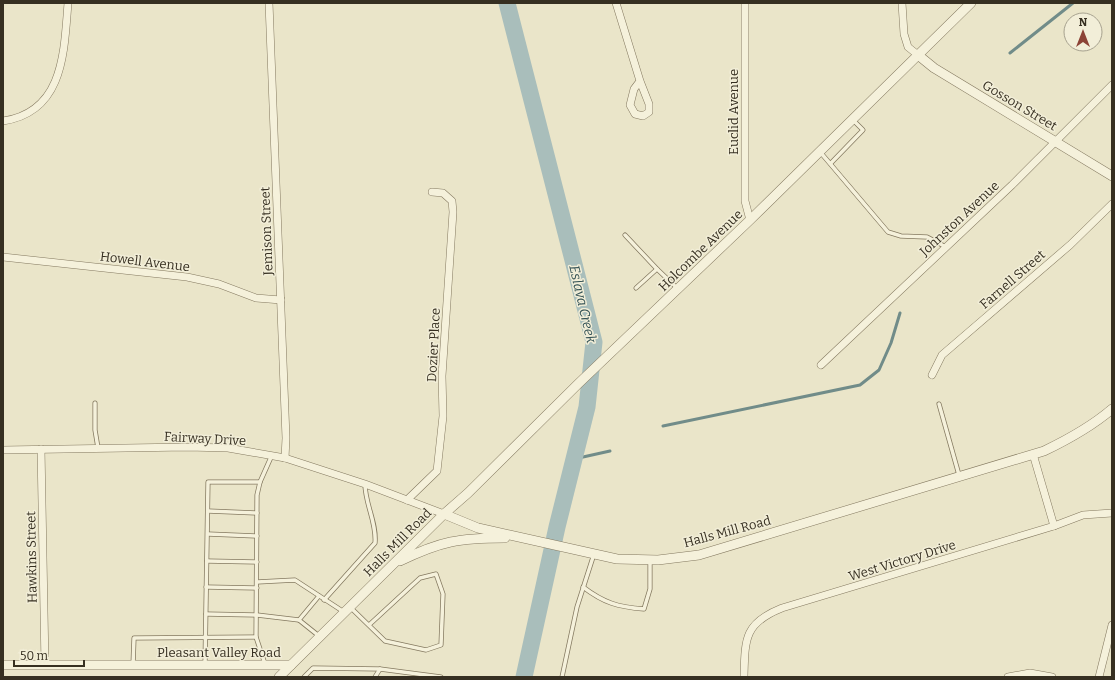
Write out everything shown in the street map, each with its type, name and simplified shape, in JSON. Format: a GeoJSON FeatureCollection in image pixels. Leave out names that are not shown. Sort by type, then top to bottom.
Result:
{"type":"FeatureCollection","features":[{"type":"Feature","properties":{"kind":"street"},"geometry":{"type":"LineString","coordinates":[[3,121],[11,120],[32,112],[42,103],[55,85],[65,48],[68,3]]}},
{"type":"Feature","properties":{"kind":"street","name":"Jemison Street"},"geometry":{"type":"LineString","coordinates":[[269,3],[286,438],[285,458]]}},
{"type":"Feature","properties":{"kind":"street"},"geometry":{"type":"LineString","coordinates":[[616,3],[640,81]]}},
{"type":"Feature","properties":{"kind":"street","name":"Euclid Avenue"},"geometry":{"type":"LineString","coordinates":[[745,3],[745,201],[750,220]]}},
{"type":"Feature","properties":{"kind":"street"},"geometry":{"type":"LineString","coordinates":[[902,3],[904,34],[908,47],[918,54]]}},
{"type":"Feature","properties":{"kind":"street","name":"Holcombe Avenue"},"geometry":{"type":"LineString","coordinates":[[444,514],[468,494],[579,383],[750,220],[971,3]]}},
{"type":"Feature","properties":{"kind":"street","name":"Gosson Street"},"geometry":{"type":"LineString","coordinates":[[918,54],[934,68],[1112,176]]}},
{"type":"Feature","properties":{"kind":"street","name":"Johnston Avenue"},"geometry":{"type":"LineString","coordinates":[[820,365],[946,247],[1112,85]]}},
{"type":"Feature","properties":{"kind":"street","name":"Dozier Place"},"geometry":{"type":"LineString","coordinates":[[407,500],[437,471],[443,416],[442,376],[453,212],[452,201],[443,193],[432,192]]}},
{"type":"Feature","properties":{"kind":"street","name":"Farnell Street"},"geometry":{"type":"LineString","coordinates":[[932,375],[942,355],[1070,245],[1112,204]]}},
{"type":"Feature","properties":{"kind":"street","name":"Howell Avenue"},"geometry":{"type":"LineString","coordinates":[[3,257],[187,277],[219,284],[256,298],[281,300]]}},
{"type":"Feature","properties":{"kind":"street","name":"Halls Mill Road"},"geometry":{"type":"LineString","coordinates":[[279,677],[444,514],[478,528],[617,559],[650,560],[699,555],[1033,454],[1067,440],[1092,426],[1112,410]]}},
{"type":"Feature","properties":{"kind":"street","name":"Fairway Drive"},"geometry":{"type":"LineString","coordinates":[[3,450],[187,447],[228,448],[285,458],[365,484],[444,514]]}},
{"type":"Feature","properties":{"kind":"street","name":"Hawkins Street"},"geometry":{"type":"LineString","coordinates":[[41,449],[45,665]]}},
{"type":"Feature","properties":{"kind":"street"},"geometry":{"type":"LineString","coordinates":[[1033,454],[1054,526]]}},
{"type":"Feature","properties":{"kind":"street","name":"West Victory Drive"},"geometry":{"type":"LineString","coordinates":[[744,677],[744,652],[747,639],[756,622],[765,615],[1054,526],[1083,515],[1112,513]]}},
{"type":"Feature","properties":{"kind":"street"},"geometry":{"type":"LineString","coordinates":[[394,564],[430,547],[452,540],[470,538],[524,538]]}},
{"type":"Feature","properties":{"kind":"street"},"geometry":{"type":"LineString","coordinates":[[1099,677],[1112,625]]}},
{"type":"Feature","properties":{"kind":"street","name":"Pleasant Valley Road"},"geometry":{"type":"LineString","coordinates":[[3,665],[291,665]]}},
{"type":"Feature","properties":{"kind":"street"},"geometry":{"type":"LineString","coordinates":[[1008,677],[1030,673],[1052,677]]}},
{"type":"Feature","properties":{"kind":"lane"},"geometry":{"type":"LineString","coordinates":[[831,163],[864,130],[852,120]]}},
{"type":"Feature","properties":{"kind":"lane"},"geometry":{"type":"LineString","coordinates":[[820,152],[831,163],[852,191],[888,232],[901,236],[927,237],[946,247]]}},
{"type":"Feature","properties":{"kind":"lane"},"geometry":{"type":"LineString","coordinates":[[624,235],[678,288]]}},
{"type":"Feature","properties":{"kind":"lane"},"geometry":{"type":"LineString","coordinates":[[636,288],[657,269]]}},
{"type":"Feature","properties":{"kind":"lane"},"geometry":{"type":"LineString","coordinates":[[95,403],[95,430],[98,448]]}},
{"type":"Feature","properties":{"kind":"lane"},"geometry":{"type":"LineString","coordinates":[[939,404],[959,476]]}},
{"type":"Feature","properties":{"kind":"lane"},"geometry":{"type":"LineString","coordinates":[[266,666],[256,637],[257,495],[260,482],[272,455]]}},
{"type":"Feature","properties":{"kind":"lane"},"geometry":{"type":"LineString","coordinates":[[205,665],[208,482],[260,482]]}},
{"type":"Feature","properties":{"kind":"lane"},"geometry":{"type":"LineString","coordinates":[[324,600],[375,543],[376,533],[365,498],[365,484]]}},
{"type":"Feature","properties":{"kind":"lane"},"geometry":{"type":"LineString","coordinates":[[208,511],[257,513]]}},
{"type":"Feature","properties":{"kind":"lane"},"geometry":{"type":"LineString","coordinates":[[208,534],[257,536]]}},
{"type":"Feature","properties":{"kind":"lane"},"geometry":{"type":"LineString","coordinates":[[562,677],[577,607],[594,554]]}},
{"type":"Feature","properties":{"kind":"lane"},"geometry":{"type":"LineString","coordinates":[[583,587],[598,599],[616,606],[644,609],[650,589],[650,560]]}},
{"type":"Feature","properties":{"kind":"lane"},"geometry":{"type":"LineString","coordinates":[[207,561],[256,562]]}},
{"type":"Feature","properties":{"kind":"lane"},"geometry":{"type":"LineString","coordinates":[[256,582],[295,580],[324,600],[347,610],[369,625],[385,641],[426,650],[440,645],[442,594],[436,574],[420,578],[369,625]]}},
{"type":"Feature","properties":{"kind":"lane"},"geometry":{"type":"LineString","coordinates":[[206,587],[256,588]]}},
{"type":"Feature","properties":{"kind":"lane"},"geometry":{"type":"LineString","coordinates":[[299,620],[318,596]]}},
{"type":"Feature","properties":{"kind":"lane"},"geometry":{"type":"LineString","coordinates":[[206,614],[256,615],[299,620],[320,637]]}},
{"type":"Feature","properties":{"kind":"lane"},"geometry":{"type":"LineString","coordinates":[[133,665],[134,638],[256,637]]}},
{"type":"Feature","properties":{"kind":"lane"},"geometry":{"type":"LineString","coordinates":[[304,677],[313,668],[380,669],[441,677]]}},
{"type":"Feature","properties":{"kind":"lane"},"geometry":{"type":"LineString","coordinates":[[375,677],[380,669]]}},
{"type":"Feature","properties":{"kind":"waterway","name":"Eslava Creek"},"geometry":{"type":"LineString","coordinates":[[507,3],[594,342],[587,407],[557,527],[524,677]]}},
{"type":"Feature","properties":{"kind":"waterway"},"geometry":{"type":"LineString","coordinates":[[1010,53],[1073,3]]}},
{"type":"Feature","properties":{"kind":"waterway"},"geometry":{"type":"LineString","coordinates":[[663,426],[860,385],[879,370],[891,343],[900,313]]}},
{"type":"Feature","properties":{"kind":"waterway"},"geometry":{"type":"LineString","coordinates":[[574,459],[610,451]]}}]}
